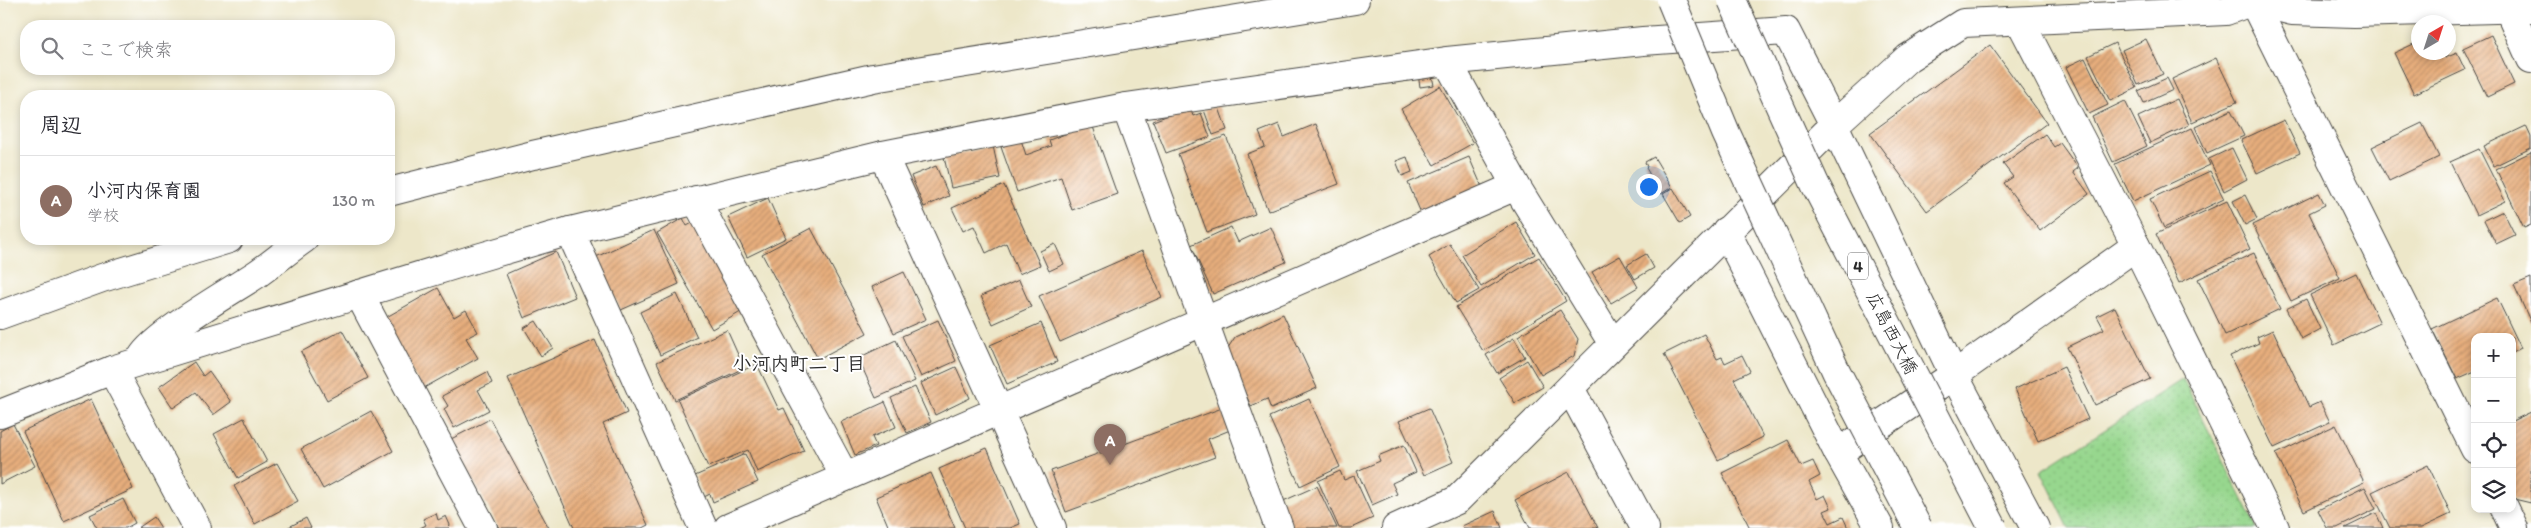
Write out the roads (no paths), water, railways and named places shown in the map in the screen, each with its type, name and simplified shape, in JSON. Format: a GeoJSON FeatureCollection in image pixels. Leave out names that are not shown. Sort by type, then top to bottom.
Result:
{"type":"FeatureCollection","features":[{"type":"Feature","properties":{"kind":"main road"},"geometry":{"type":"LineString","coordinates":[[395,190],[533,155],[873,78],[1355,0]]}},
{"type":"Feature","properties":{"kind":"main road"},"geometry":{"type":"LineString","coordinates":[[1671,0],[1726,132],[1836,371],[1918,528]]}},
{"type":"Feature","properties":{"kind":"main road","name":"広島西大橋"},"geometry":{"type":"LineString","coordinates":[[1732,0],[1815,184],[1993,528]]}},
{"type":"Feature","properties":{"kind":"main road"},"geometry":{"type":"LineString","coordinates":[[2255,1],[2471,441]]}},
{"type":"Feature","properties":{"kind":"main road"},"geometry":{"type":"LineString","coordinates":[[1396,528],[1431,520],[1457,500],[1834,125],[1908,58],[1963,22],[2226,11],[2255,1],[2292,11],[2354,13],[2519,8],[2531,59]]}},
{"type":"Feature","properties":{"kind":"main road"},"geometry":{"type":"LineString","coordinates":[[2020,20],[2136,246],[2274,528]]}},
{"type":"Feature","properties":{"kind":"main road"},"geometry":{"type":"LineString","coordinates":[[0,414],[112,370],[570,230],[883,155],[1126,108],[1447,61],[1643,41],[1786,31],[1834,125],[1954,375],[2035,528]]}},
{"type":"Feature","properties":{"kind":"main road"},"geometry":{"type":"LineString","coordinates":[[1447,61],[1516,186],[1613,344]]}},
{"type":"Feature","properties":{"kind":"main road"},"geometry":{"type":"LineString","coordinates":[[1126,108],[1279,528]]}},
{"type":"Feature","properties":{"kind":"main road"},"geometry":{"type":"LineString","coordinates":[[883,155],[1000,409],[1052,528]]}},
{"type":"Feature","properties":{"kind":"main road"},"geometry":{"type":"LineString","coordinates":[[728,528],[1516,186]]}},
{"type":"Feature","properties":{"kind":"main road"},"geometry":{"type":"LineString","coordinates":[[696,200],[845,478]]}},
{"type":"Feature","properties":{"kind":"main road"},"geometry":{"type":"LineString","coordinates":[[570,230],[703,528]]}},
{"type":"Feature","properties":{"kind":"main road"},"geometry":{"type":"LineString","coordinates":[[1726,231],[1838,452],[1880,528]]}},
{"type":"Feature","properties":{"kind":"main road"},"geometry":{"type":"LineString","coordinates":[[0,315],[102,278],[209,245]]}},
{"type":"Feature","properties":{"kind":"main road"},"geometry":{"type":"LineString","coordinates":[[139,362],[146,350],[296,245]]}},
{"type":"Feature","properties":{"kind":"main road"},"geometry":{"type":"LineString","coordinates":[[1838,452],[1954,375],[2136,246]]}},
{"type":"Feature","properties":{"kind":"main road"},"geometry":{"type":"LineString","coordinates":[[359,294],[483,528]]}},
{"type":"Feature","properties":{"kind":"main road"},"geometry":{"type":"LineString","coordinates":[[112,370],[197,528]]}},
{"type":"Feature","properties":{"kind":"main road"},"geometry":{"type":"LineString","coordinates":[[1570,388],[1645,528]]}},
{"type":"Feature","properties":{"kind":"main road"},"geometry":{"type":"LineString","coordinates":[[2507,513],[2514,528]]}},
{"type":"Feature","properties":{"kind":"place","name":"小河内保育園"},"geometry":{"type":"Point","coordinates":[1110,465]}},
{"type":"Feature","properties":{"kind":"district","name":"小河内町二丁目"},"geometry":{"type":"Point","coordinates":[799,363]}}]}
